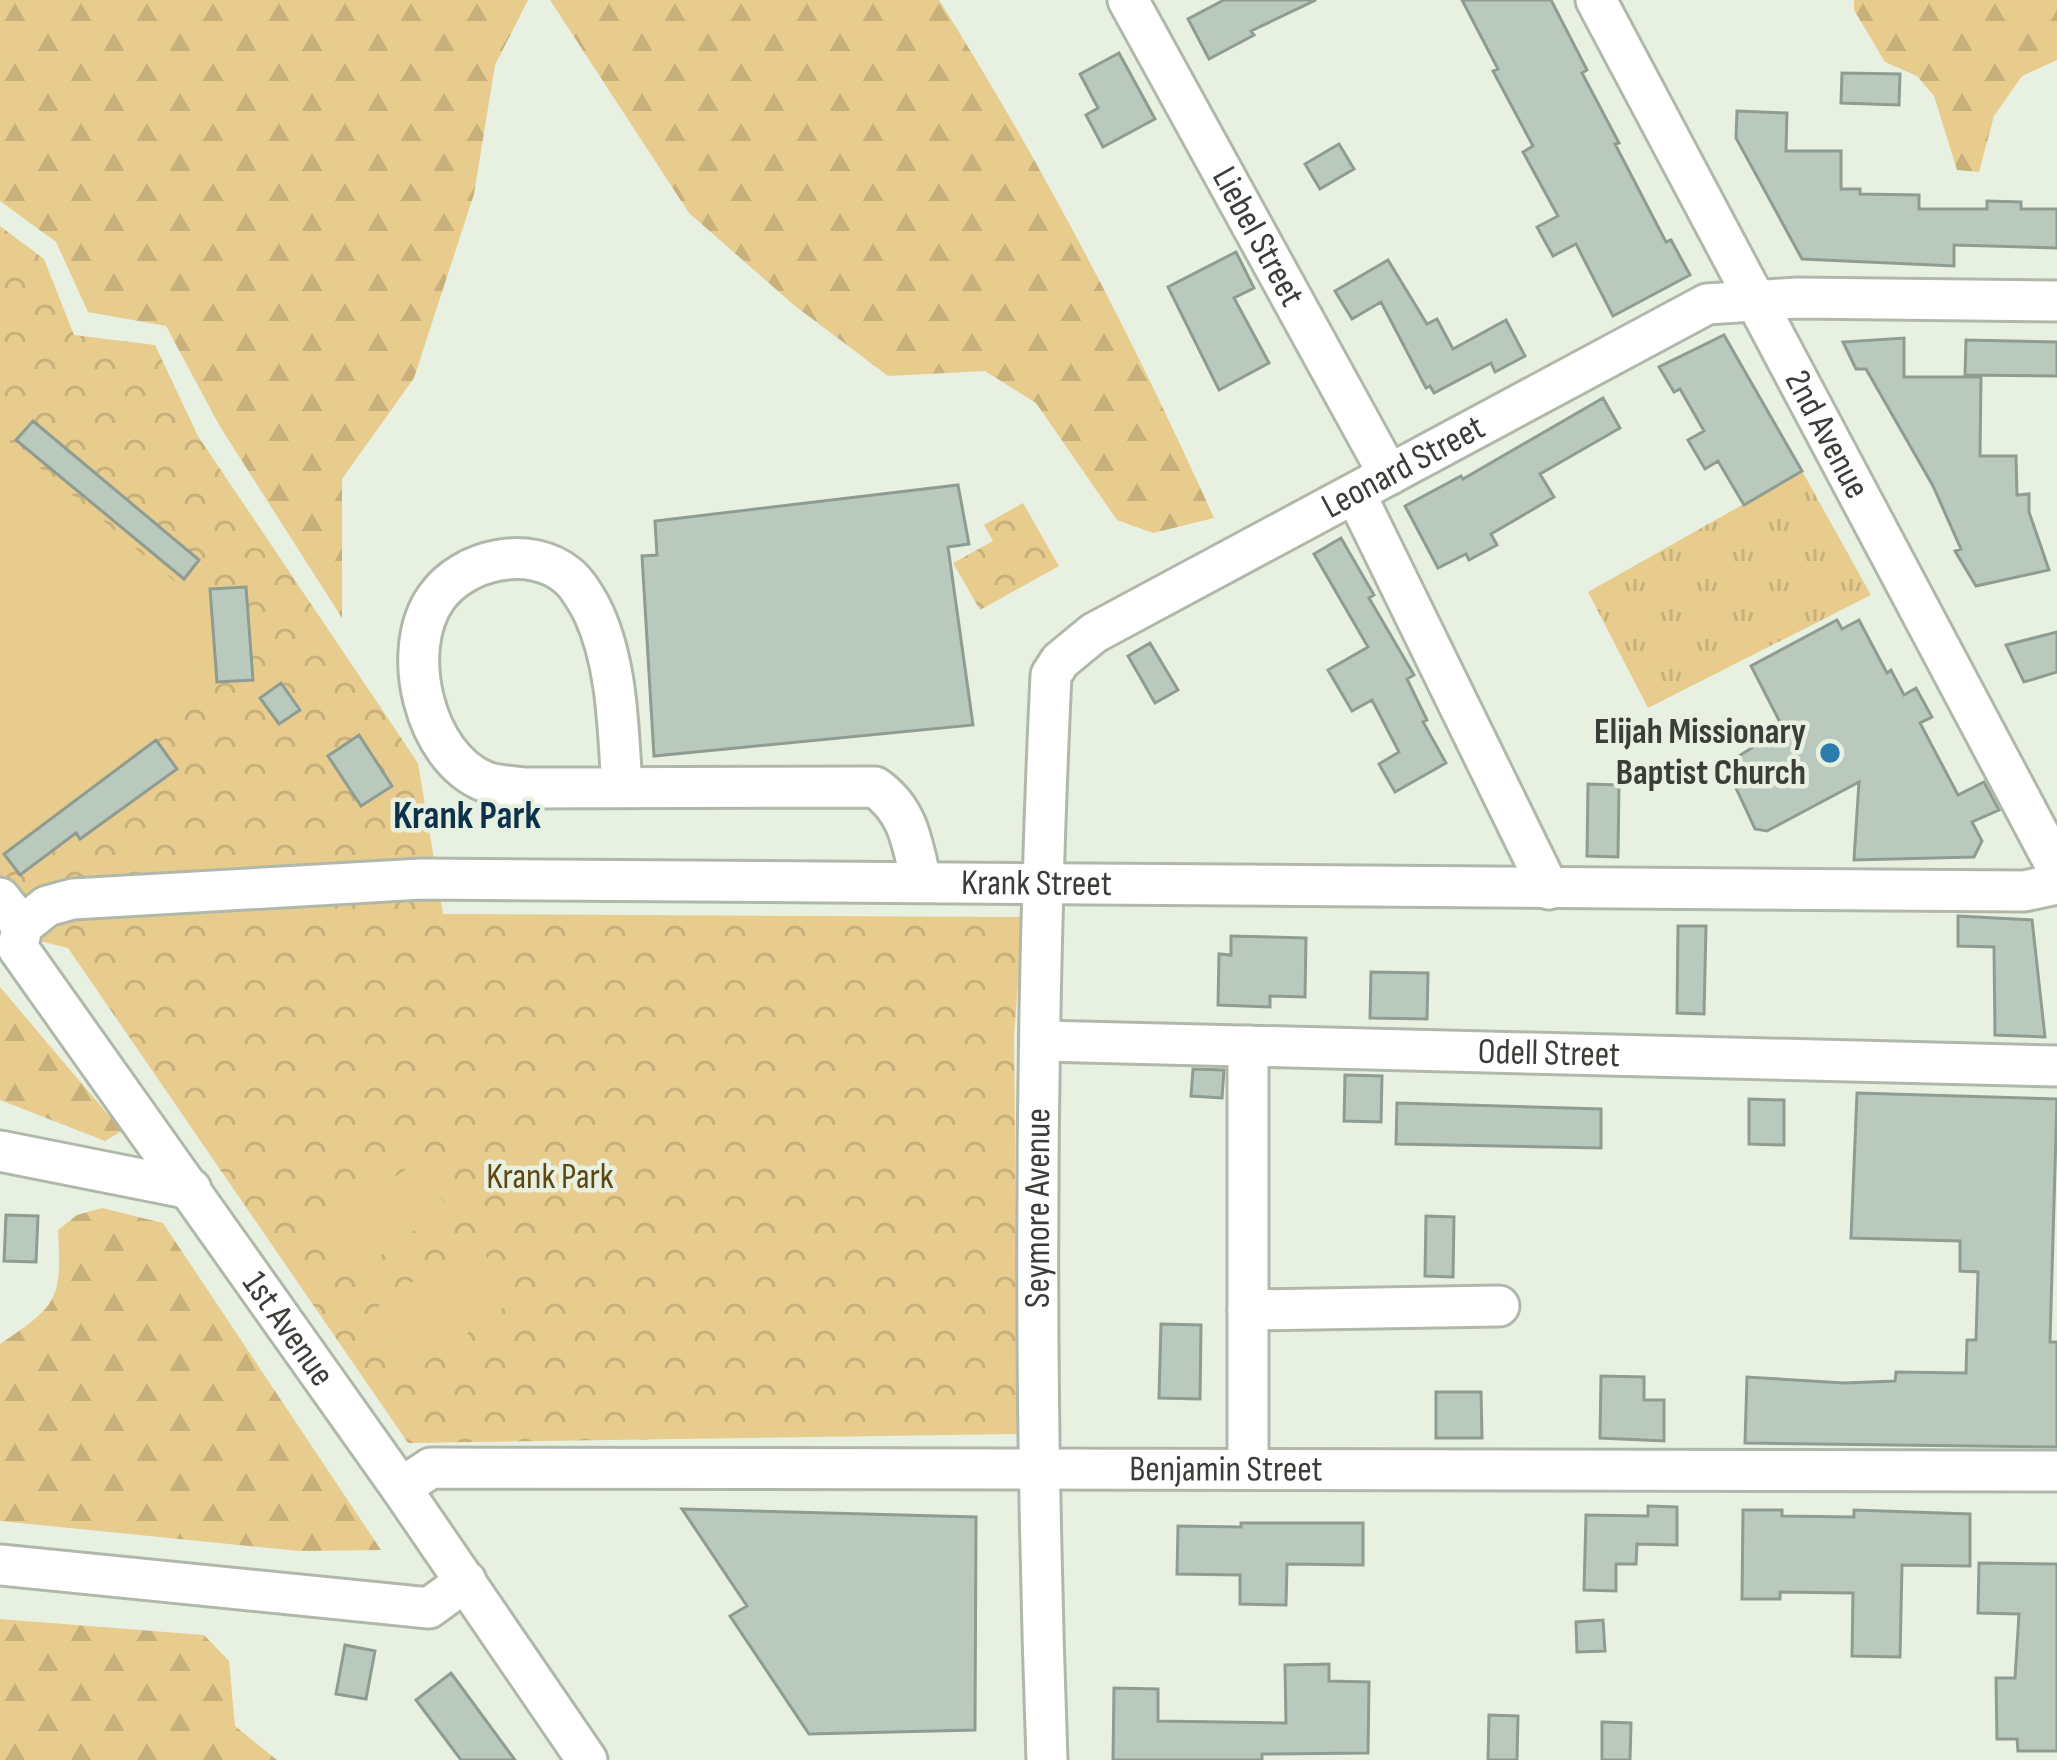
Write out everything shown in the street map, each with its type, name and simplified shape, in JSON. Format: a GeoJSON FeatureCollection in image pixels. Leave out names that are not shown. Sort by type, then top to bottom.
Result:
{"type":"FeatureCollection","features":[{"type":"Feature","properties":{"kind":"street","name":"Liebel Street"},"geometry":{"type":"LineString","coordinates":[[1129,0],[1372,485],[1549,889]]}},
{"type":"Feature","properties":{"kind":"street","name":"2nd Avenue"},"geometry":{"type":"LineString","coordinates":[[1595,0],[2057,868]]}},
{"type":"Feature","properties":{"kind":"street","name":"Leonard Street"},"geometry":{"type":"LineString","coordinates":[[1060,661],[1094,633],[1707,304],[2057,301]]}},
{"type":"Feature","properties":{"kind":"street"},"geometry":{"type":"LineString","coordinates":[[622,787],[615,696],[605,654],[594,614],[568,576],[531,559],[492,561],[461,573],[437,597],[424,622],[418,680],[438,736],[484,782],[523,788],[875,787],[894,800],[906,820],[921,881]]}},
{"type":"Feature","properties":{"kind":"street","name":"Seymore Avenue"},"geometry":{"type":"LineString","coordinates":[[1047,1760],[1037,1468],[1042,1041],[1052,675],[1060,661]]}},
{"type":"Feature","properties":{"kind":"street","name":"Krank Street"},"geometry":{"type":"LineString","coordinates":[[11,912],[73,899],[422,880],[2024,891],[2057,884]]}},
{"type":"Feature","properties":{"kind":"street","name":"1st Avenue"},"geometry":{"type":"LineString","coordinates":[[11,912],[18,948],[466,1581],[587,1760]]}},
{"type":"Feature","properties":{"kind":"street","name":"Odell Street"},"geometry":{"type":"LineString","coordinates":[[1042,1041],[2057,1066]]}},
{"type":"Feature","properties":{"kind":"street"},"geometry":{"type":"LineString","coordinates":[[1248,1046],[1248,1469]]}},
{"type":"Feature","properties":{"kind":"street"},"geometry":{"type":"LineString","coordinates":[[0,1151],[191,1189]]}},
{"type":"Feature","properties":{"kind":"street"},"geometry":{"type":"LineString","coordinates":[[1248,1310],[1499,1306]]}},
{"type":"Feature","properties":{"kind":"street","name":"Benjamin Street"},"geometry":{"type":"LineString","coordinates":[[401,1489],[431,1468],[2057,1471]]}},
{"type":"Feature","properties":{"kind":"street"},"geometry":{"type":"LineString","coordinates":[[0,1564],[429,1608],[466,1581]]}},
{"type":"Feature","properties":{"kind":"green space"},"geometry":{"type":"Polygon","coordinates":[[[0,0],[528,0],[495,65],[474,194],[414,378],[342,479],[342,618],[219,425],[166,326],[88,312],[56,242],[0,201],[0,0]]]}},
{"type":"Feature","properties":{"kind":"green space"},"geometry":{"type":"Polygon","coordinates":[[[550,0],[939,0],[1086,254],[1214,518],[1153,533],[1117,520],[1036,403],[985,371],[888,376],[795,306],[689,213],[550,0]]]}},
{"type":"Feature","properties":{"kind":"green space"},"geometry":{"type":"Polygon","coordinates":[[[1854,0],[2057,0],[2057,60],[2022,76],[1994,116],[1979,172],[1957,170],[1934,96],[1917,76],[1885,62],[1854,10],[1854,0]]]}},
{"type":"Feature","properties":{"kind":"green space","name":"Krank Park"},"geometry":{"type":"Polygon","coordinates":[[[0,226],[44,259],[74,335],[155,345],[198,436],[418,763],[443,914],[1023,917],[1014,1037],[1018,1434],[408,1443],[68,948],[0,931],[0,226]]]}},
{"type":"Feature","properties":{"kind":"green space"},"geometry":{"type":"Polygon","coordinates":[[[0,434],[205,607],[206,664],[9,847],[0,838],[0,434]]]}},
{"type":"Feature","properties":{"kind":"green space"},"geometry":{"type":"Polygon","coordinates":[[[1802,471],[1871,595],[1648,708],[1588,592],[1802,471]]]}},
{"type":"Feature","properties":{"kind":"green space"},"geometry":{"type":"Polygon","coordinates":[[[1023,503],[1059,566],[980,610],[953,563],[993,541],[984,525],[1023,503]]]}},
{"type":"Feature","properties":{"kind":"green space"},"geometry":{"type":"Polygon","coordinates":[[[0,987],[122,1131],[105,1141],[0,1100],[0,987]]]}},
{"type":"Feature","properties":{"kind":"green space"},"geometry":{"type":"Polygon","coordinates":[[[415,1162],[447,1206],[358,1272],[326,1229],[415,1162]]]}},
{"type":"Feature","properties":{"kind":"green space"},"geometry":{"type":"Polygon","coordinates":[[[102,1208],[163,1223],[381,1550],[299,1551],[0,1521],[0,1344],[34,1320],[52,1299],[59,1272],[58,1230],[77,1215],[102,1208]]]}},
{"type":"Feature","properties":{"kind":"green space"},"geometry":{"type":"Polygon","coordinates":[[[474,1239],[516,1299],[415,1370],[373,1310],[474,1239]]]}},
{"type":"Feature","properties":{"kind":"green space"},"geometry":{"type":"Polygon","coordinates":[[[0,1619],[204,1635],[229,1661],[235,1726],[277,1760],[0,1760],[0,1619]]]}},
{"type":"Feature","properties":{"kind":"building"},"geometry":{"type":"Polygon","coordinates":[[[1224,0],[1316,0],[1251,31],[1254,35],[1209,59],[1188,19],[1224,0]]]}},
{"type":"Feature","properties":{"kind":"building"},"geometry":{"type":"Polygon","coordinates":[[[1462,0],[1551,0],[1587,70],[1582,73],[1619,143],[1615,144],[1666,242],[1671,240],[1690,275],[1613,316],[1576,244],[1553,256],[1537,227],[1558,216],[1523,152],[1533,146],[1462,0]]]}},
{"type":"Feature","properties":{"kind":"building"},"geometry":{"type":"Polygon","coordinates":[[[1119,53],[1155,119],[1103,147],[1086,115],[1098,108],[1080,74],[1119,53]]]}},
{"type":"Feature","properties":{"kind":"building"},"geometry":{"type":"Polygon","coordinates":[[[1842,73],[1900,74],[1899,105],[1841,103],[1842,73]]]}},
{"type":"Feature","properties":{"kind":"building"},"geometry":{"type":"Polygon","coordinates":[[[1737,111],[1787,113],[1786,151],[1841,151],[1841,189],[1919,195],[1919,209],[1987,209],[1987,201],[2021,202],[2021,209],[2057,209],[2057,248],[1954,245],[1954,266],[1802,259],[1736,138],[1737,111]]]}},
{"type":"Feature","properties":{"kind":"building"},"geometry":{"type":"Polygon","coordinates":[[[1339,144],[1354,169],[1320,189],[1305,164],[1339,144]]]}},
{"type":"Feature","properties":{"kind":"building"},"geometry":{"type":"Polygon","coordinates":[[[1236,252],[1254,288],[1234,298],[1269,363],[1219,390],[1168,287],[1236,252]]]}},
{"type":"Feature","properties":{"kind":"building"},"geometry":{"type":"Polygon","coordinates":[[[1388,260],[1427,324],[1437,319],[1453,349],[1506,320],[1525,356],[1495,372],[1491,363],[1434,393],[1430,386],[1426,388],[1381,302],[1352,319],[1335,291],[1388,260]]]}},
{"type":"Feature","properties":{"kind":"building"},"geometry":{"type":"Polygon","coordinates":[[[1724,335],[1802,471],[1744,505],[1718,461],[1705,469],[1688,440],[1704,431],[1680,389],[1674,392],[1659,367],[1724,335]]]}},
{"type":"Feature","properties":{"kind":"building"},"geometry":{"type":"Polygon","coordinates":[[[1904,338],[1904,377],[1981,377],[1980,456],[2016,456],[2017,495],[2029,494],[2029,512],[2049,570],[1976,586],[1955,551],[1961,549],[1933,486],[1866,369],[1856,369],[1843,342],[1904,338]]]}},
{"type":"Feature","properties":{"kind":"building"},"geometry":{"type":"Polygon","coordinates":[[[1966,340],[2057,342],[2057,376],[1965,375],[1966,340]]]}},
{"type":"Feature","properties":{"kind":"building"},"geometry":{"type":"Polygon","coordinates":[[[1603,398],[1620,428],[1540,474],[1554,497],[1491,534],[1497,545],[1469,560],[1466,554],[1438,568],[1405,506],[1463,479],[1603,398]]]}},
{"type":"Feature","properties":{"kind":"building"},"geometry":{"type":"Polygon","coordinates":[[[33,421],[199,560],[184,579],[16,440],[33,421]]]}},
{"type":"Feature","properties":{"kind":"building"},"geometry":{"type":"Polygon","coordinates":[[[958,485],[969,544],[948,547],[973,725],[654,756],[642,556],[657,555],[655,521],[958,485]]]}},
{"type":"Feature","properties":{"kind":"building"},"geometry":{"type":"Polygon","coordinates":[[[1341,538],[1414,675],[1407,679],[1446,763],[1395,792],[1379,764],[1399,752],[1372,700],[1352,711],[1328,670],[1368,647],[1314,554],[1341,538]]]}},
{"type":"Feature","properties":{"kind":"building"},"geometry":{"type":"Polygon","coordinates":[[[246,587],[253,680],[217,682],[210,589],[246,587]]]}},
{"type":"Feature","properties":{"kind":"building"},"geometry":{"type":"Polygon","coordinates":[[[1837,620],[1842,629],[1859,620],[1904,695],[1916,688],[1932,717],[1920,723],[1958,795],[1984,782],[1999,810],[1972,822],[1982,841],[1974,857],[1854,860],[1859,782],[1767,831],[1755,829],[1728,771],[1731,761],[1783,728],[1751,666],[1837,620]]]}},
{"type":"Feature","properties":{"kind":"building"},"geometry":{"type":"Polygon","coordinates":[[[2057,632],[2057,672],[2024,682],[2006,645],[2057,632]]]}},
{"type":"Feature","properties":{"kind":"building"},"geometry":{"type":"Polygon","coordinates":[[[1150,643],[1178,690],[1155,703],[1128,656],[1150,643]]]}},
{"type":"Feature","properties":{"kind":"building"},"geometry":{"type":"Polygon","coordinates":[[[281,683],[300,710],[279,724],[260,698],[281,683]]]}},
{"type":"Feature","properties":{"kind":"building"},"geometry":{"type":"Polygon","coordinates":[[[359,735],[392,786],[361,806],[328,756],[359,735]]]}},
{"type":"Feature","properties":{"kind":"building"},"geometry":{"type":"Polygon","coordinates":[[[156,740],[177,769],[80,839],[76,833],[20,875],[4,854],[156,740]]]}},
{"type":"Feature","properties":{"kind":"building"},"geometry":{"type":"Polygon","coordinates":[[[1588,784],[1619,785],[1618,857],[1587,856],[1588,784]]]}},
{"type":"Feature","properties":{"kind":"building"},"geometry":{"type":"Polygon","coordinates":[[[1958,916],[2032,920],[2045,1037],[1995,1035],[1994,947],[1958,946],[1958,916]]]}},
{"type":"Feature","properties":{"kind":"building"},"geometry":{"type":"Polygon","coordinates":[[[1678,926],[1706,926],[1704,1014],[1677,1013],[1678,926]]]}},
{"type":"Feature","properties":{"kind":"building"},"geometry":{"type":"Polygon","coordinates":[[[1231,936],[1306,938],[1305,997],[1270,996],[1270,1007],[1218,1005],[1219,954],[1231,955],[1231,936]]]}},
{"type":"Feature","properties":{"kind":"building"},"geometry":{"type":"Polygon","coordinates":[[[1371,972],[1428,973],[1427,1019],[1370,1018],[1371,972]]]}},
{"type":"Feature","properties":{"kind":"building"},"geometry":{"type":"Polygon","coordinates":[[[1193,1069],[1224,1070],[1222,1098],[1191,1096],[1193,1069]]]}},
{"type":"Feature","properties":{"kind":"building"},"geometry":{"type":"Polygon","coordinates":[[[1345,1075],[1382,1076],[1381,1122],[1344,1121],[1345,1075]]]}},
{"type":"Feature","properties":{"kind":"building"},"geometry":{"type":"Polygon","coordinates":[[[1857,1093],[2057,1099],[2050,1342],[2057,1342],[2057,1447],[1745,1443],[1747,1377],[1844,1383],[1895,1381],[1896,1372],[1966,1373],[1967,1340],[1976,1340],[1978,1272],[1960,1271],[1960,1241],[1851,1238],[1857,1093]]]}},
{"type":"Feature","properties":{"kind":"building"},"geometry":{"type":"Polygon","coordinates":[[[1749,1099],[1784,1100],[1784,1145],[1749,1144],[1749,1099]]]}},
{"type":"Feature","properties":{"kind":"building"},"geometry":{"type":"Polygon","coordinates":[[[1397,1103],[1601,1109],[1601,1148],[1396,1144],[1397,1103]]]}},
{"type":"Feature","properties":{"kind":"building"},"geometry":{"type":"Polygon","coordinates":[[[6,1215],[38,1216],[36,1262],[4,1261],[6,1215]]]}},
{"type":"Feature","properties":{"kind":"building"},"geometry":{"type":"Polygon","coordinates":[[[1426,1216],[1454,1217],[1453,1277],[1425,1276],[1426,1216]]]}},
{"type":"Feature","properties":{"kind":"building"},"geometry":{"type":"Polygon","coordinates":[[[1161,1324],[1201,1325],[1200,1399],[1159,1398],[1161,1324]]]}},
{"type":"Feature","properties":{"kind":"building"},"geometry":{"type":"Polygon","coordinates":[[[1601,1376],[1644,1377],[1644,1400],[1664,1400],[1664,1441],[1600,1438],[1601,1376]]]}},
{"type":"Feature","properties":{"kind":"building"},"geometry":{"type":"Polygon","coordinates":[[[1436,1392],[1481,1392],[1482,1438],[1436,1438],[1436,1392]]]}},
{"type":"Feature","properties":{"kind":"building"},"geometry":{"type":"Polygon","coordinates":[[[1648,1506],[1677,1507],[1677,1545],[1637,1544],[1636,1564],[1616,1564],[1616,1591],[1584,1590],[1586,1515],[1648,1516],[1648,1506]]]}},
{"type":"Feature","properties":{"kind":"building"},"geometry":{"type":"Polygon","coordinates":[[[682,1509],[976,1517],[975,1730],[809,1734],[730,1616],[747,1606],[682,1509]]]}},
{"type":"Feature","properties":{"kind":"building"},"geometry":{"type":"Polygon","coordinates":[[[1743,1510],[1782,1510],[1782,1516],[1854,1517],[1854,1510],[1970,1514],[1970,1566],[1902,1565],[1900,1657],[1852,1656],[1853,1593],[1780,1592],[1780,1599],[1742,1599],[1743,1510]]]}},
{"type":"Feature","properties":{"kind":"building"},"geometry":{"type":"Polygon","coordinates":[[[1241,1523],[1363,1523],[1363,1565],[1287,1564],[1286,1605],[1240,1604],[1240,1575],[1177,1574],[1178,1526],[1241,1527],[1241,1523]]]}},
{"type":"Feature","properties":{"kind":"building"},"geometry":{"type":"Polygon","coordinates":[[[1979,1563],[2057,1564],[2057,1751],[2018,1751],[2017,1739],[1997,1739],[1996,1678],[2015,1678],[2019,1614],[1978,1613],[1979,1563]]]}},
{"type":"Feature","properties":{"kind":"building"},"geometry":{"type":"Polygon","coordinates":[[[1603,1620],[1605,1651],[1577,1652],[1576,1622],[1603,1620]]]}},
{"type":"Feature","properties":{"kind":"building"},"geometry":{"type":"Polygon","coordinates":[[[345,1645],[375,1651],[366,1699],[336,1694],[345,1645]]]}},
{"type":"Feature","properties":{"kind":"building"},"geometry":{"type":"Polygon","coordinates":[[[1329,1664],[1329,1681],[1369,1682],[1368,1753],[1262,1754],[1262,1760],[1113,1760],[1114,1688],[1158,1689],[1158,1721],[1286,1723],[1285,1665],[1329,1664]]]}},
{"type":"Feature","properties":{"kind":"building"},"geometry":{"type":"Polygon","coordinates":[[[451,1673],[515,1760],[461,1760],[416,1700],[451,1673]]]}},
{"type":"Feature","properties":{"kind":"building"},"geometry":{"type":"Polygon","coordinates":[[[1489,1715],[1518,1716],[1517,1760],[1488,1760],[1489,1715]]]}},
{"type":"Feature","properties":{"kind":"building"},"geometry":{"type":"Polygon","coordinates":[[[1602,1722],[1631,1723],[1630,1760],[1602,1760],[1602,1722]]]}},
{"type":"Feature","properties":{"kind":"place","name":"Elijah Missionary Baptist Church"},"geometry":{"type":"Point","coordinates":[1830,753]}},
{"type":"Feature","properties":{"kind":"district","name":"Krank Park"},"geometry":{"type":"Point","coordinates":[467,816]}}]}
